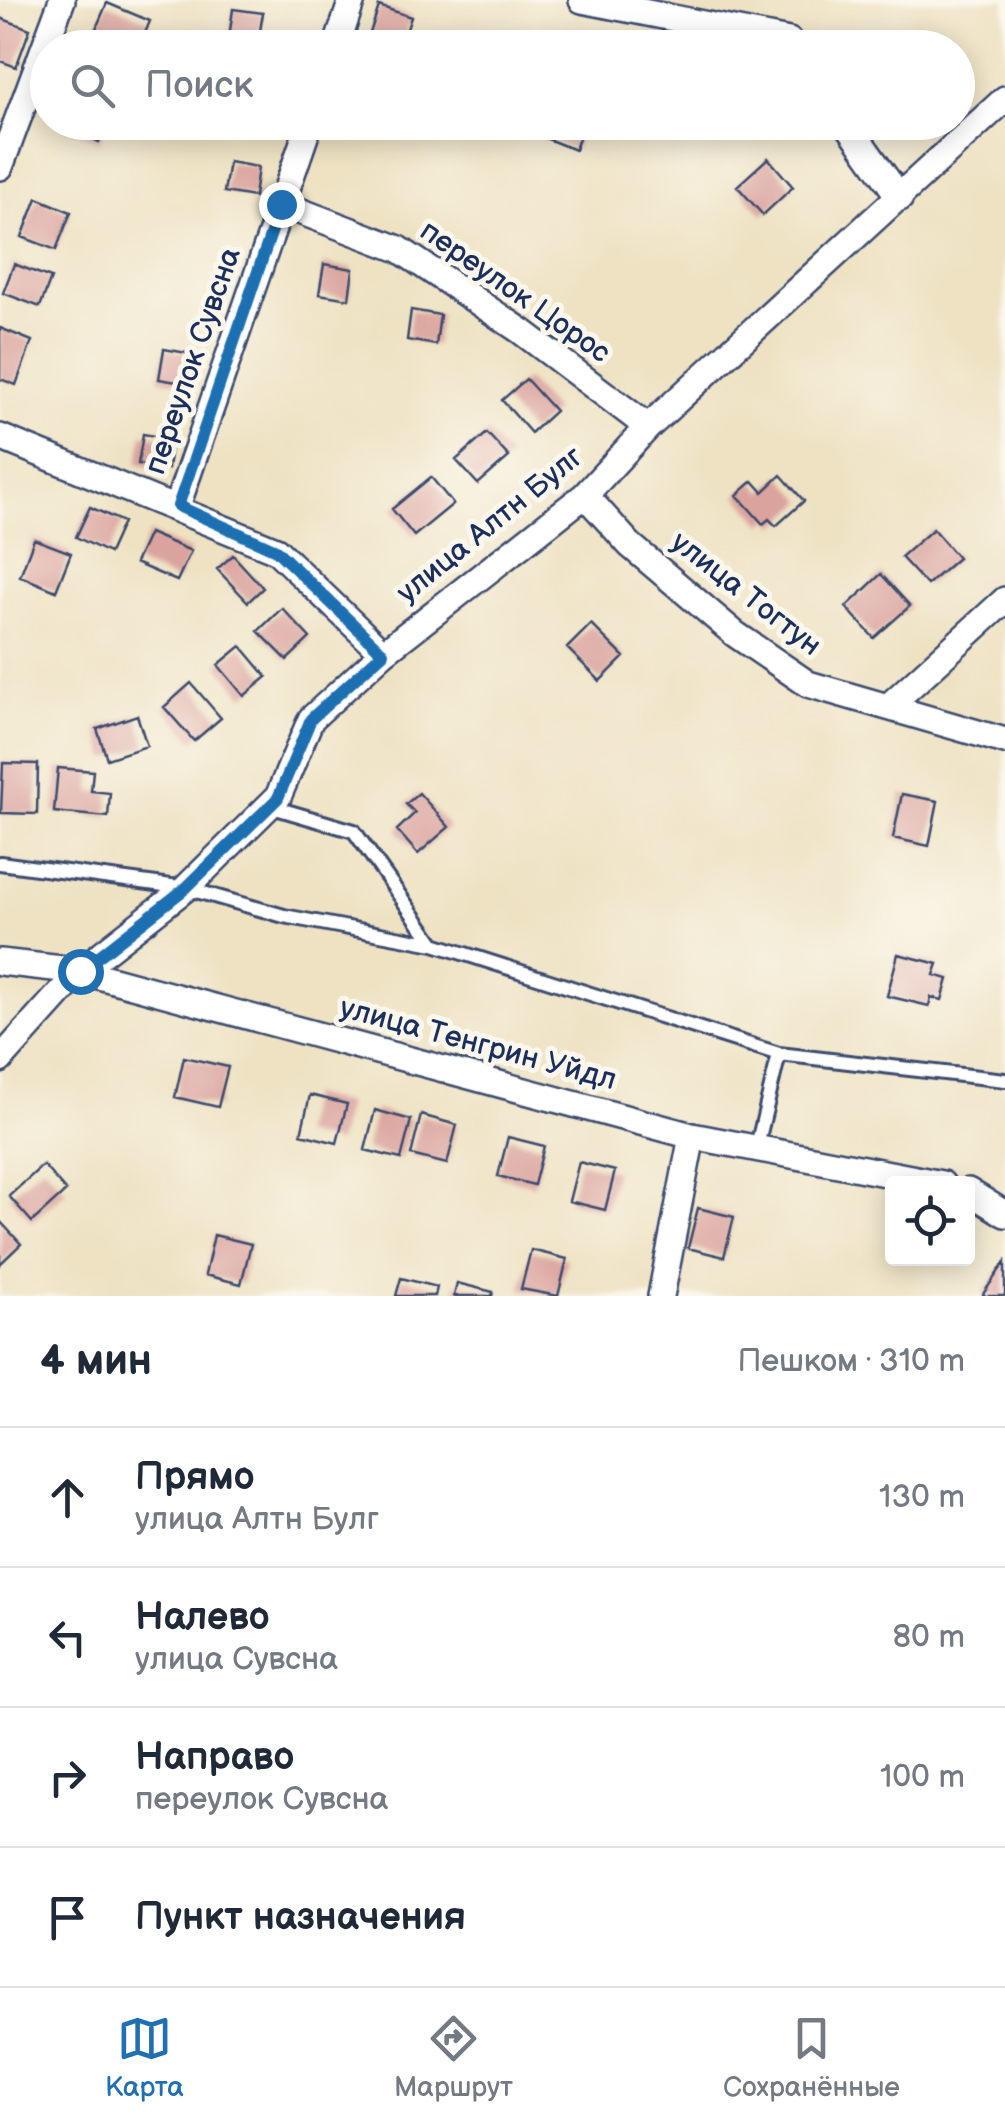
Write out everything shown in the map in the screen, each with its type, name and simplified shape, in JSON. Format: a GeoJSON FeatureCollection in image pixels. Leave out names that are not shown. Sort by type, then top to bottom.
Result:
{"type":"FeatureCollection","features":[{"type":"Feature","properties":{"kind":"street"},"geometry":{"type":"LineString","coordinates":[[51,30],[62,0]]}},
{"type":"Feature","properties":{"kind":"street"},"geometry":{"type":"LineString","coordinates":[[342,30],[352,0]]}},
{"type":"Feature","properties":{"kind":"street"},"geometry":{"type":"LineString","coordinates":[[582,0],[733,30]]}},
{"type":"Feature","properties":{"kind":"street"},"geometry":{"type":"LineString","coordinates":[[0,168],[30,87]]}},
{"type":"Feature","properties":{"kind":"street","name":"улица Алтн Булг"},"geometry":{"type":"LineString","coordinates":[[975,127],[1005,99]]}},
{"type":"Feature","properties":{"kind":"street","name":"переулок Сувсна"},"geometry":{"type":"LineString","coordinates":[[178,506],[304,140]]}},
{"type":"Feature","properties":{"kind":"street"},"geometry":{"type":"LineString","coordinates":[[859,140],[900,198]]}},
{"type":"Feature","properties":{"kind":"street","name":"улица Алтн Булг"},"geometry":{"type":"LineString","coordinates":[[0,1060],[80,971],[186,888],[278,798],[311,719],[383,653],[585,495],[648,428],[962,140]]}},
{"type":"Feature","properties":{"kind":"street","name":"переулок Цорос"},"geometry":{"type":"LineString","coordinates":[[281,204],[400,249],[521,330],[648,428]]}},
{"type":"Feature","properties":{"kind":"street"},"geometry":{"type":"LineString","coordinates":[[0,437],[178,506],[276,550],[383,653]]}},
{"type":"Feature","properties":{"kind":"street","name":"улица Тогтун"},"geometry":{"type":"LineString","coordinates":[[585,495],[630,545],[750,644],[808,684],[890,704],[1005,741]]}},
{"type":"Feature","properties":{"kind":"street"},"geometry":{"type":"LineString","coordinates":[[890,704],[1005,600]]}},
{"type":"Feature","properties":{"kind":"street","name":"улица Тенгрин Уйдл"},"geometry":{"type":"LineString","coordinates":[[0,962],[80,971],[692,1136],[903,1176]]}},
{"type":"Feature","properties":{"kind":"street"},"geometry":{"type":"LineString","coordinates":[[661,1296],[692,1136]]}},
{"type":"Feature","properties":{"kind":"street"},"geometry":{"type":"LineString","coordinates":[[975,1196],[1005,1214]]}},
{"type":"Feature","properties":{"kind":"lane"},"geometry":{"type":"LineString","coordinates":[[269,806],[354,831],[434,944]]}},
{"type":"Feature","properties":{"kind":"lane"},"geometry":{"type":"LineString","coordinates":[[0,863],[186,888],[284,916],[434,944],[780,1054],[1005,1080]]}},
{"type":"Feature","properties":{"kind":"lane"},"geometry":{"type":"LineString","coordinates":[[756,1146],[780,1054]]}},
{"type":"Feature","properties":{"kind":"building"},"geometry":{"type":"Polygon","coordinates":[[[107,3],[150,21],[146,30],[95,30],[107,3]]]}},
{"type":"Feature","properties":{"kind":"building"},"geometry":{"type":"Polygon","coordinates":[[[379,6],[411,17],[407,30],[371,30],[379,6]]]}},
{"type":"Feature","properties":{"kind":"building"},"geometry":{"type":"Polygon","coordinates":[[[233,9],[263,13],[260,30],[230,30],[233,9]]]}},
{"type":"Feature","properties":{"kind":"building"},"geometry":{"type":"Polygon","coordinates":[[[0,18],[30,29],[16,67],[0,61],[0,18]]]}},
{"type":"Feature","properties":{"kind":"building"},"geometry":{"type":"Polygon","coordinates":[[[550,140],[578,140],[575,150],[550,140]]]}},
{"type":"Feature","properties":{"kind":"building"},"geometry":{"type":"Polygon","coordinates":[[[768,158],[793,187],[763,215],[737,186],[768,158]]]}},
{"type":"Feature","properties":{"kind":"building"},"geometry":{"type":"Polygon","coordinates":[[[229,162],[258,167],[254,197],[224,192],[229,162]]]}},
{"type":"Feature","properties":{"kind":"building"},"geometry":{"type":"Polygon","coordinates":[[[37,198],[71,212],[56,250],[22,237],[37,198]]]}},
{"type":"Feature","properties":{"kind":"building"},"geometry":{"type":"Polygon","coordinates":[[[14,264],[51,278],[40,307],[3,293],[14,264]]]}},
{"type":"Feature","properties":{"kind":"building"},"geometry":{"type":"Polygon","coordinates":[[[324,264],[353,269],[349,299],[319,294],[324,264]]]}},
{"type":"Feature","properties":{"kind":"building"},"geometry":{"type":"Polygon","coordinates":[[[411,310],[440,315],[436,345],[407,340],[411,310]]]}},
{"type":"Feature","properties":{"kind":"building"},"geometry":{"type":"Polygon","coordinates":[[[0,328],[32,341],[16,385],[0,379],[0,328]]]}},
{"type":"Feature","properties":{"kind":"building"},"geometry":{"type":"Polygon","coordinates":[[[164,349],[193,354],[189,384],[159,379],[164,349]]]}},
{"type":"Feature","properties":{"kind":"building"},"geometry":{"type":"Polygon","coordinates":[[[526,379],[555,411],[531,433],[502,400],[526,379]]]}},
{"type":"Feature","properties":{"kind":"building"},"geometry":{"type":"Polygon","coordinates":[[[487,433],[509,457],[478,484],[456,460],[487,433]]]}},
{"type":"Feature","properties":{"kind":"building"},"geometry":{"type":"Polygon","coordinates":[[[143,434],[172,439],[168,469],[138,464],[143,434]]]}},
{"type":"Feature","properties":{"kind":"building"},"geometry":{"type":"Polygon","coordinates":[[[781,475],[804,501],[776,526],[769,519],[763,524],[737,495],[753,481],[763,492],[781,475]]]}},
{"type":"Feature","properties":{"kind":"building"},"geometry":{"type":"Polygon","coordinates":[[[431,477],[453,504],[414,536],[392,509],[431,477]]]}},
{"type":"Feature","properties":{"kind":"building"},"geometry":{"type":"Polygon","coordinates":[[[90,507],[123,522],[109,553],[76,537],[90,507]]]}},
{"type":"Feature","properties":{"kind":"building"},"geometry":{"type":"Polygon","coordinates":[[[933,529],[958,558],[927,585],[901,557],[933,529]]]}},
{"type":"Feature","properties":{"kind":"building"},"geometry":{"type":"Polygon","coordinates":[[[149,533],[191,551],[177,581],[135,563],[149,533]]]}},
{"type":"Feature","properties":{"kind":"building"},"geometry":{"type":"Polygon","coordinates":[[[34,539],[71,553],[56,591],[20,576],[34,539]]]}},
{"type":"Feature","properties":{"kind":"building"},"geometry":{"type":"Polygon","coordinates":[[[233,555],[263,588],[248,602],[217,569],[233,555]]]}},
{"type":"Feature","properties":{"kind":"building"},"geometry":{"type":"Polygon","coordinates":[[[881,574],[910,606],[874,638],[846,607],[881,574]]]}},
{"type":"Feature","properties":{"kind":"building"},"geometry":{"type":"Polygon","coordinates":[[[282,608],[310,638],[287,660],[258,631],[282,608]]]}},
{"type":"Feature","properties":{"kind":"building"},"geometry":{"type":"Polygon","coordinates":[[[591,624],[624,657],[600,681],[567,648],[591,624]]]}},
{"type":"Feature","properties":{"kind":"building"},"geometry":{"type":"Polygon","coordinates":[[[241,646],[267,677],[244,696],[218,665],[241,646]]]}},
{"type":"Feature","properties":{"kind":"building"},"geometry":{"type":"Polygon","coordinates":[[[191,683],[221,718],[194,741],[164,707],[191,683]]]}},
{"type":"Feature","properties":{"kind":"building"},"geometry":{"type":"Polygon","coordinates":[[[137,715],[147,746],[107,759],[97,729],[137,715]]]}},
{"type":"Feature","properties":{"kind":"building"},"geometry":{"type":"Polygon","coordinates":[[[3,763],[38,764],[37,814],[1,813],[3,763]]]}},
{"type":"Feature","properties":{"kind":"building"},"geometry":{"type":"Polygon","coordinates":[[[58,768],[93,771],[91,791],[110,793],[108,817],[54,812],[58,768]]]}},
{"type":"Feature","properties":{"kind":"building"},"geometry":{"type":"Polygon","coordinates":[[[419,793],[449,827],[418,854],[397,830],[415,813],[406,804],[419,793]]]}},
{"type":"Feature","properties":{"kind":"building"},"geometry":{"type":"Polygon","coordinates":[[[902,794],[938,801],[929,846],[893,838],[902,794]]]}},
{"type":"Feature","properties":{"kind":"building"},"geometry":{"type":"Polygon","coordinates":[[[898,954],[938,964],[934,975],[948,979],[942,1000],[931,997],[929,1006],[887,996],[898,954]]]}},
{"type":"Feature","properties":{"kind":"building"},"geometry":{"type":"Polygon","coordinates":[[[184,1057],[228,1067],[218,1107],[175,1097],[184,1057]]]}},
{"type":"Feature","properties":{"kind":"building"},"geometry":{"type":"Polygon","coordinates":[[[310,1095],[347,1104],[337,1143],[301,1134],[310,1095]]]}},
{"type":"Feature","properties":{"kind":"building"},"geometry":{"type":"Polygon","coordinates":[[[375,1110],[411,1120],[401,1159],[365,1150],[375,1110]]]}},
{"type":"Feature","properties":{"kind":"building"},"geometry":{"type":"Polygon","coordinates":[[[421,1115],[457,1125],[447,1164],[411,1155],[421,1115]]]}},
{"type":"Feature","properties":{"kind":"building"},"geometry":{"type":"Polygon","coordinates":[[[508,1137],[544,1146],[534,1185],[498,1176],[508,1137]]]}},
{"type":"Feature","properties":{"kind":"building"},"geometry":{"type":"Polygon","coordinates":[[[579,1162],[615,1171],[605,1210],[569,1201],[579,1162]]]}},
{"type":"Feature","properties":{"kind":"building"},"geometry":{"type":"Polygon","coordinates":[[[43,1165],[66,1191],[32,1222],[9,1196],[43,1165]]]}},
{"type":"Feature","properties":{"kind":"building"},"geometry":{"type":"Polygon","coordinates":[[[698,1208],[734,1217],[724,1257],[688,1248],[698,1208]]]}},
{"type":"Feature","properties":{"kind":"building"},"geometry":{"type":"Polygon","coordinates":[[[0,1221],[21,1244],[0,1264],[0,1221]]]}},
{"type":"Feature","properties":{"kind":"building"},"geometry":{"type":"Polygon","coordinates":[[[214,1235],[251,1244],[241,1284],[205,1275],[214,1235]]]}},
{"type":"Feature","properties":{"kind":"building"},"geometry":{"type":"Polygon","coordinates":[[[531,1250],[567,1259],[558,1296],[521,1289],[531,1250]]]}},
{"type":"Feature","properties":{"kind":"building"},"geometry":{"type":"Polygon","coordinates":[[[1005,1262],[1005,1296],[985,1296],[983,1294],[1005,1262]]]}},
{"type":"Feature","properties":{"kind":"building"},"geometry":{"type":"Polygon","coordinates":[[[401,1278],[437,1287],[435,1296],[396,1296],[401,1278]]]}},
{"type":"Feature","properties":{"kind":"building"},"geometry":{"type":"Polygon","coordinates":[[[457,1283],[493,1292],[492,1296],[454,1296],[457,1283]]]}},
{"type":"Feature","properties":{"kind":"route"},"geometry":{"type":"LineString","coordinates":[[80,971],[186,888],[278,798],[311,719],[383,653],[276,550],[178,506],[281,204]]}}]}
